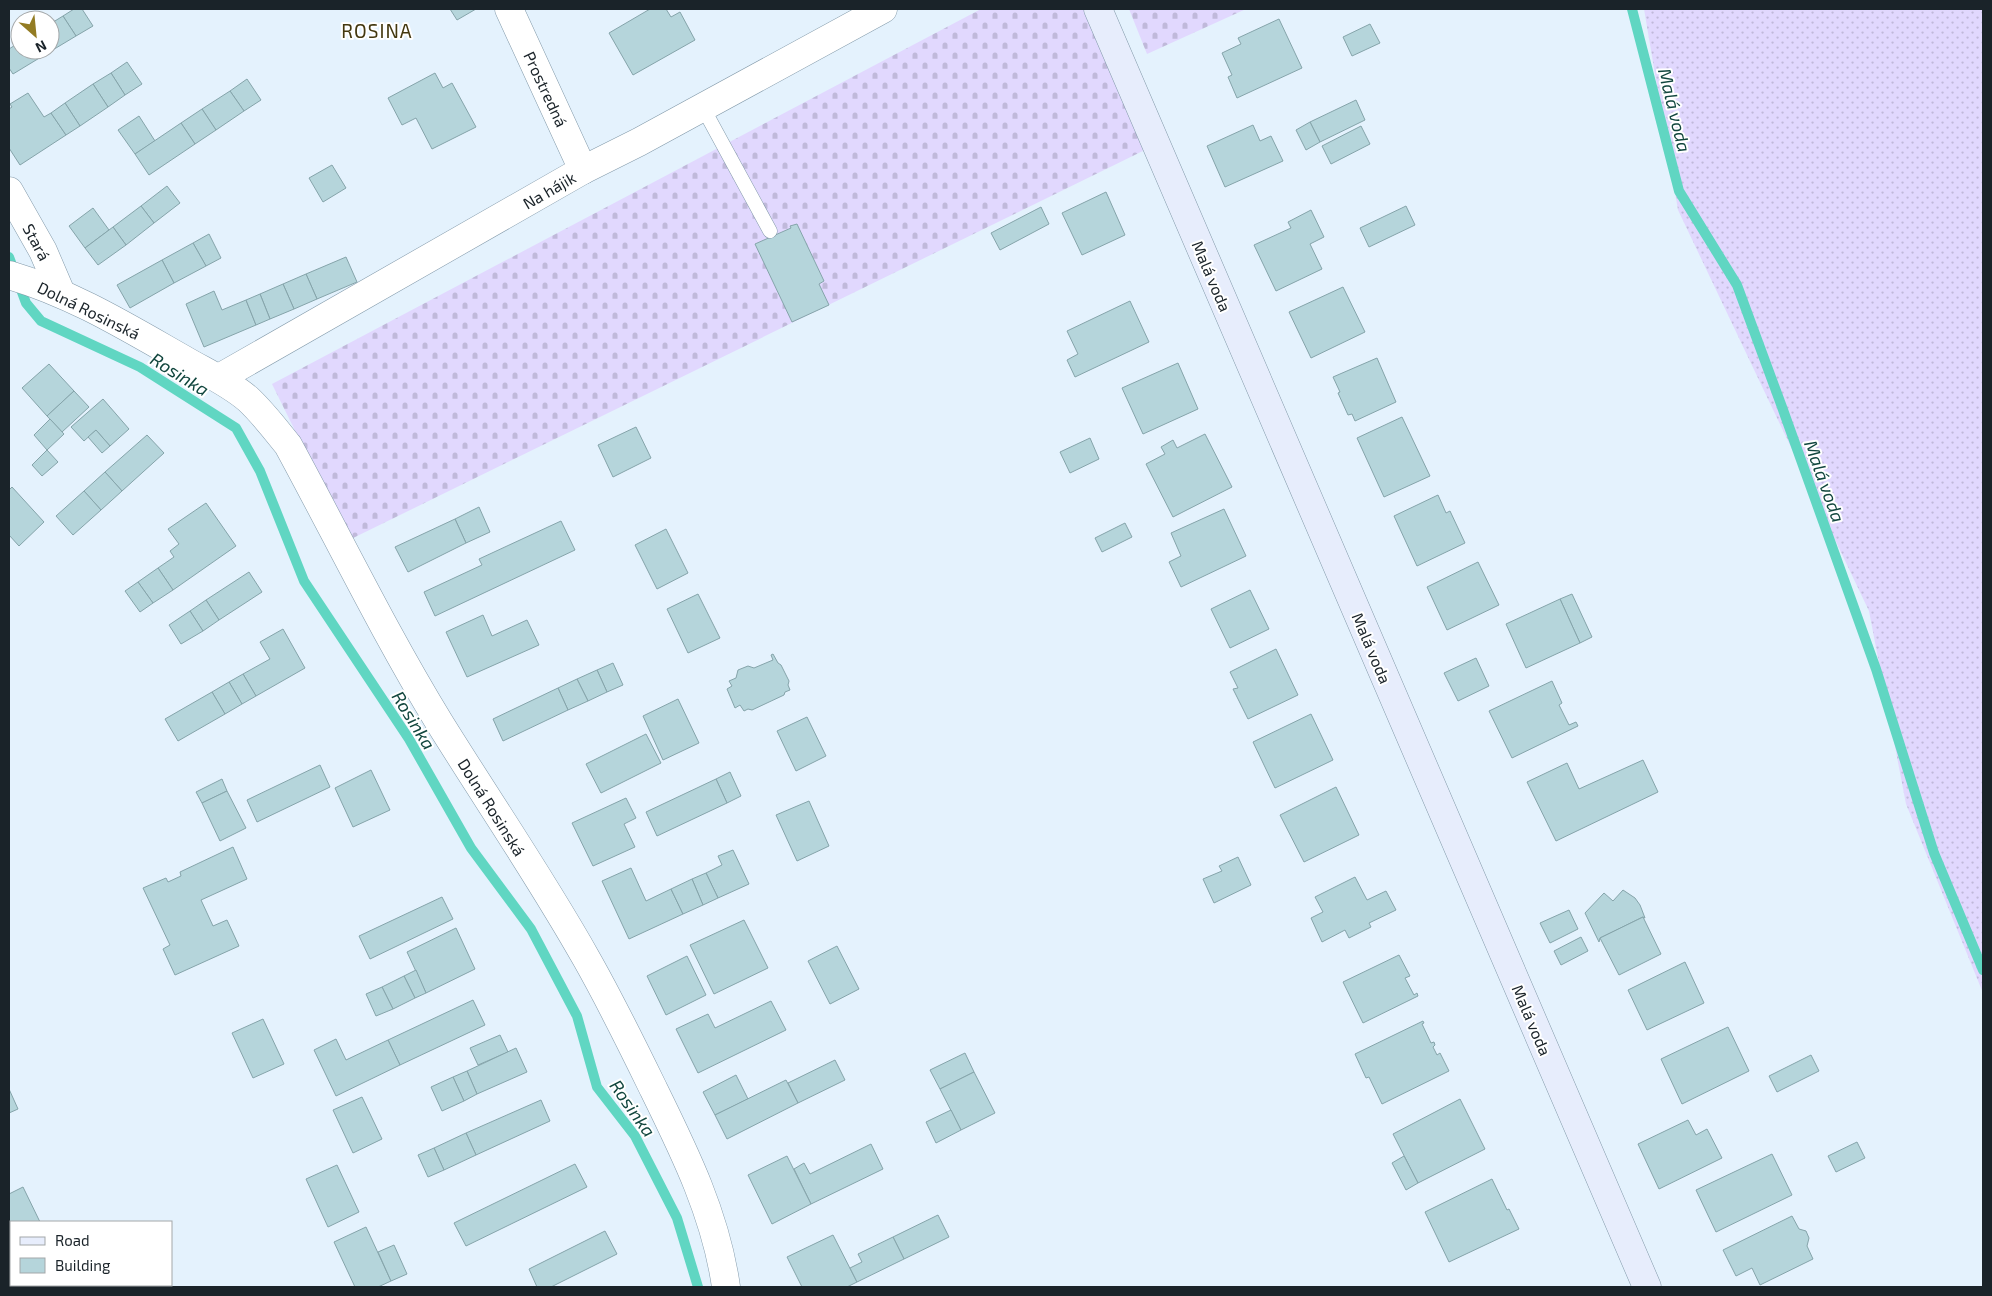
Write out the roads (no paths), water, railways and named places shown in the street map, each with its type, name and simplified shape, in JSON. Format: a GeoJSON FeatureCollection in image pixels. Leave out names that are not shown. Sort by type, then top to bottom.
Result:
{"type":"FeatureCollection","features":[{"type":"Feature","properties":{"kind":"street","name":"Prostredná"},"geometry":{"type":"LineString","coordinates":[[508,9],[583,170]]}},
{"type":"Feature","properties":{"kind":"street","name":"Na hájik"},"geometry":{"type":"LineString","coordinates":[[219,378],[583,170],[883,9]]}},
{"type":"Feature","properties":{"kind":"street","name":"Malá voda"},"geometry":{"type":"LineString","coordinates":[[1098,9],[1647,1287]]}},
{"type":"Feature","properties":{"kind":"street","name":"Stará"},"geometry":{"type":"LineString","coordinates":[[9,191],[43,251],[52,289]]}},
{"type":"Feature","properties":{"kind":"street","name":"Dolná Rosinská"},"geometry":{"type":"LineString","coordinates":[[9,275],[52,289],[104,314],[219,378],[247,399],[270,422],[288,445],[402,659],[456,750],[587,959],[670,1123],[706,1204],[716,1238],[726,1287]]}},
{"type":"Feature","properties":{"kind":"lane"},"geometry":{"type":"LineString","coordinates":[[702,106],[770,231]]}},
{"type":"Feature","properties":{"kind":"waterway","name":"Malá voda"},"geometry":{"type":"LineString","coordinates":[[1632,9],[1679,191],[1737,285],[1876,669],[1934,853],[1983,970]]}},
{"type":"Feature","properties":{"kind":"waterway","name":"Rosinka"},"geometry":{"type":"LineString","coordinates":[[9,257],[26,303],[41,321],[140,367],[236,428],[260,471],[304,581],[409,739],[471,848],[531,929],[577,1016],[597,1087],[635,1136],[677,1218],[698,1287]]}},
{"type":"Feature","properties":{"kind":"district","name":"ROSINA"},"geometry":{"type":"Point","coordinates":[377,30]}}]}
